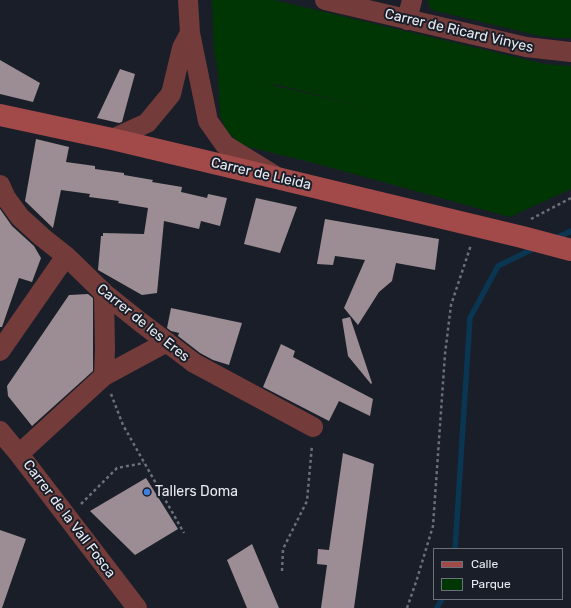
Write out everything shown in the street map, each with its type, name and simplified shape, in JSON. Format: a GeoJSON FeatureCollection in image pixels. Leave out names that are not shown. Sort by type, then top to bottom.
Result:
{"type":"FeatureCollection","features":[{"type":"Feature","properties":{"kind":"main road","name":"Carrer de Lleida"},"geometry":{"type":"LineString","coordinates":[[3,121],[112,139],[515,235],[571,250]]}},
{"type":"Feature","properties":{"kind":"street"},"geometry":{"type":"LineString","coordinates":[[188,0],[190,33],[208,121],[225,145],[281,179]]}},
{"type":"Feature","properties":{"kind":"street","name":"Carrer de Ricard Vinyes"},"geometry":{"type":"LineString","coordinates":[[325,0],[526,47],[571,52]]}},
{"type":"Feature","properties":{"kind":"street"},"geometry":{"type":"LineString","coordinates":[[407,20],[412,0]]}},
{"type":"Feature","properties":{"kind":"street"},"geometry":{"type":"LineString","coordinates":[[112,139],[147,123],[170,94],[182,48],[190,33]]}},
{"type":"Feature","properties":{"kind":"street","name":"Carrer de les Eres"},"geometry":{"type":"LineString","coordinates":[[0,185],[6,198],[20,217],[66,256],[104,293],[194,363],[313,427]]}},
{"type":"Feature","properties":{"kind":"street"},"geometry":{"type":"LineString","coordinates":[[0,351],[66,256]]}},
{"type":"Feature","properties":{"kind":"street"},"geometry":{"type":"LineString","coordinates":[[104,293],[104,376]]}},
{"type":"Feature","properties":{"kind":"street"},"geometry":{"type":"LineString","coordinates":[[19,454],[104,376],[167,342]]}},
{"type":"Feature","properties":{"kind":"street","name":"Carrer de la Vall Fosca"},"geometry":{"type":"LineString","coordinates":[[0,431],[137,608]]}},
{"type":"Feature","properties":{"kind":"path"},"geometry":{"type":"LineString","coordinates":[[515,235],[535,216],[571,198]]}},
{"type":"Feature","properties":{"kind":"path"},"geometry":{"type":"LineString","coordinates":[[407,608],[433,526],[445,354],[451,305],[468,252],[480,227]]}},
{"type":"Feature","properties":{"kind":"path"},"geometry":{"type":"LineString","coordinates":[[104,376],[123,425],[184,533]]}},
{"type":"Feature","properties":{"kind":"path"},"geometry":{"type":"LineString","coordinates":[[282,571],[283,549],[307,502],[313,427]]}},
{"type":"Feature","properties":{"kind":"path"},"geometry":{"type":"LineString","coordinates":[[68,518],[94,490],[118,468],[144,463]]}},
{"type":"Feature","properties":{"kind":"green space"},"geometry":{"type":"Polygon","coordinates":[[[212,0],[274,0],[545,64],[571,66],[571,189],[510,217],[314,163],[245,146],[239,143],[227,131],[220,116],[218,73],[214,51],[212,0]],[[267,84],[366,107],[278,85],[267,84]]]}},
{"type":"Feature","properties":{"kind":"green space"},"geometry":{"type":"Polygon","coordinates":[[[428,0],[571,0],[571,38],[540,36],[432,10],[427,2],[428,0]]]}},
{"type":"Feature","properties":{"kind":"building"},"geometry":{"type":"Polygon","coordinates":[[[0,60],[40,83],[33,102],[0,94],[0,60]]]}},
{"type":"Feature","properties":{"kind":"building"},"geometry":{"type":"Polygon","coordinates":[[[120,69],[135,74],[122,122],[119,123],[97,118],[120,69]]]}},
{"type":"Feature","properties":{"kind":"building"},"geometry":{"type":"Polygon","coordinates":[[[36,139],[69,147],[66,162],[95,166],[95,169],[124,173],[124,175],[153,180],[152,182],[182,187],[181,192],[207,198],[208,194],[227,198],[220,226],[201,221],[199,229],[164,221],[157,293],[142,295],[98,270],[101,236],[103,236],[103,233],[144,234],[148,208],[118,203],[119,201],[89,197],[90,194],[61,190],[53,228],[25,201],[36,139]]]}},
{"type":"Feature","properties":{"kind":"building"},"geometry":{"type":"Polygon","coordinates":[[[256,198],[297,207],[280,253],[244,244],[256,198]]]}},
{"type":"Feature","properties":{"kind":"building"},"geometry":{"type":"Polygon","coordinates":[[[0,209],[12,226],[34,246],[41,258],[32,282],[19,278],[2,327],[0,327],[0,209]]]}},
{"type":"Feature","properties":{"kind":"building"},"geometry":{"type":"Polygon","coordinates":[[[325,219],[439,239],[435,270],[396,263],[392,281],[379,292],[358,325],[344,308],[365,260],[335,256],[333,265],[317,264],[325,219]]]}},
{"type":"Feature","properties":{"kind":"building"},"geometry":{"type":"Polygon","coordinates":[[[88,294],[93,298],[93,371],[32,426],[8,396],[7,386],[69,295],[88,294]]]}},
{"type":"Feature","properties":{"kind":"building"},"geometry":{"type":"Polygon","coordinates":[[[171,308],[242,323],[229,365],[213,360],[200,353],[178,336],[179,333],[171,331],[167,328],[171,308]]]}},
{"type":"Feature","properties":{"kind":"building"},"geometry":{"type":"Polygon","coordinates":[[[350,317],[372,383],[371,384],[348,356],[342,319],[350,317]]]}},
{"type":"Feature","properties":{"kind":"building"},"geometry":{"type":"Polygon","coordinates":[[[281,344],[295,351],[293,357],[373,399],[370,416],[339,401],[329,421],[263,387],[281,344]]]}},
{"type":"Feature","properties":{"kind":"building"},"geometry":{"type":"Polygon","coordinates":[[[343,453],[374,464],[354,608],[321,608],[327,565],[317,564],[318,549],[329,550],[343,453]]]}},
{"type":"Feature","properties":{"kind":"building"},"geometry":{"type":"Polygon","coordinates":[[[146,478],[178,529],[135,555],[90,511],[146,478]]]}},
{"type":"Feature","properties":{"kind":"building"},"geometry":{"type":"Polygon","coordinates":[[[0,530],[26,539],[2,608],[0,608],[0,530]]]}},
{"type":"Feature","properties":{"kind":"building"},"geometry":{"type":"Polygon","coordinates":[[[252,544],[279,608],[247,608],[227,560],[252,544]]]}},
{"type":"Feature","properties":{"kind":"waterway"},"geometry":{"type":"LineString","coordinates":[[554,239],[571,231]]}},
{"type":"Feature","properties":{"kind":"waterway"},"geometry":{"type":"LineString","coordinates":[[455,548],[470,318],[498,266],[537,247]]}},
{"type":"Feature","properties":{"kind":"waterway"},"geometry":{"type":"LineString","coordinates":[[437,608],[441,600]]}},
{"type":"Feature","properties":{"kind":"place","name":"Tallers Doma"},"geometry":{"type":"Point","coordinates":[147,492]}}]}
